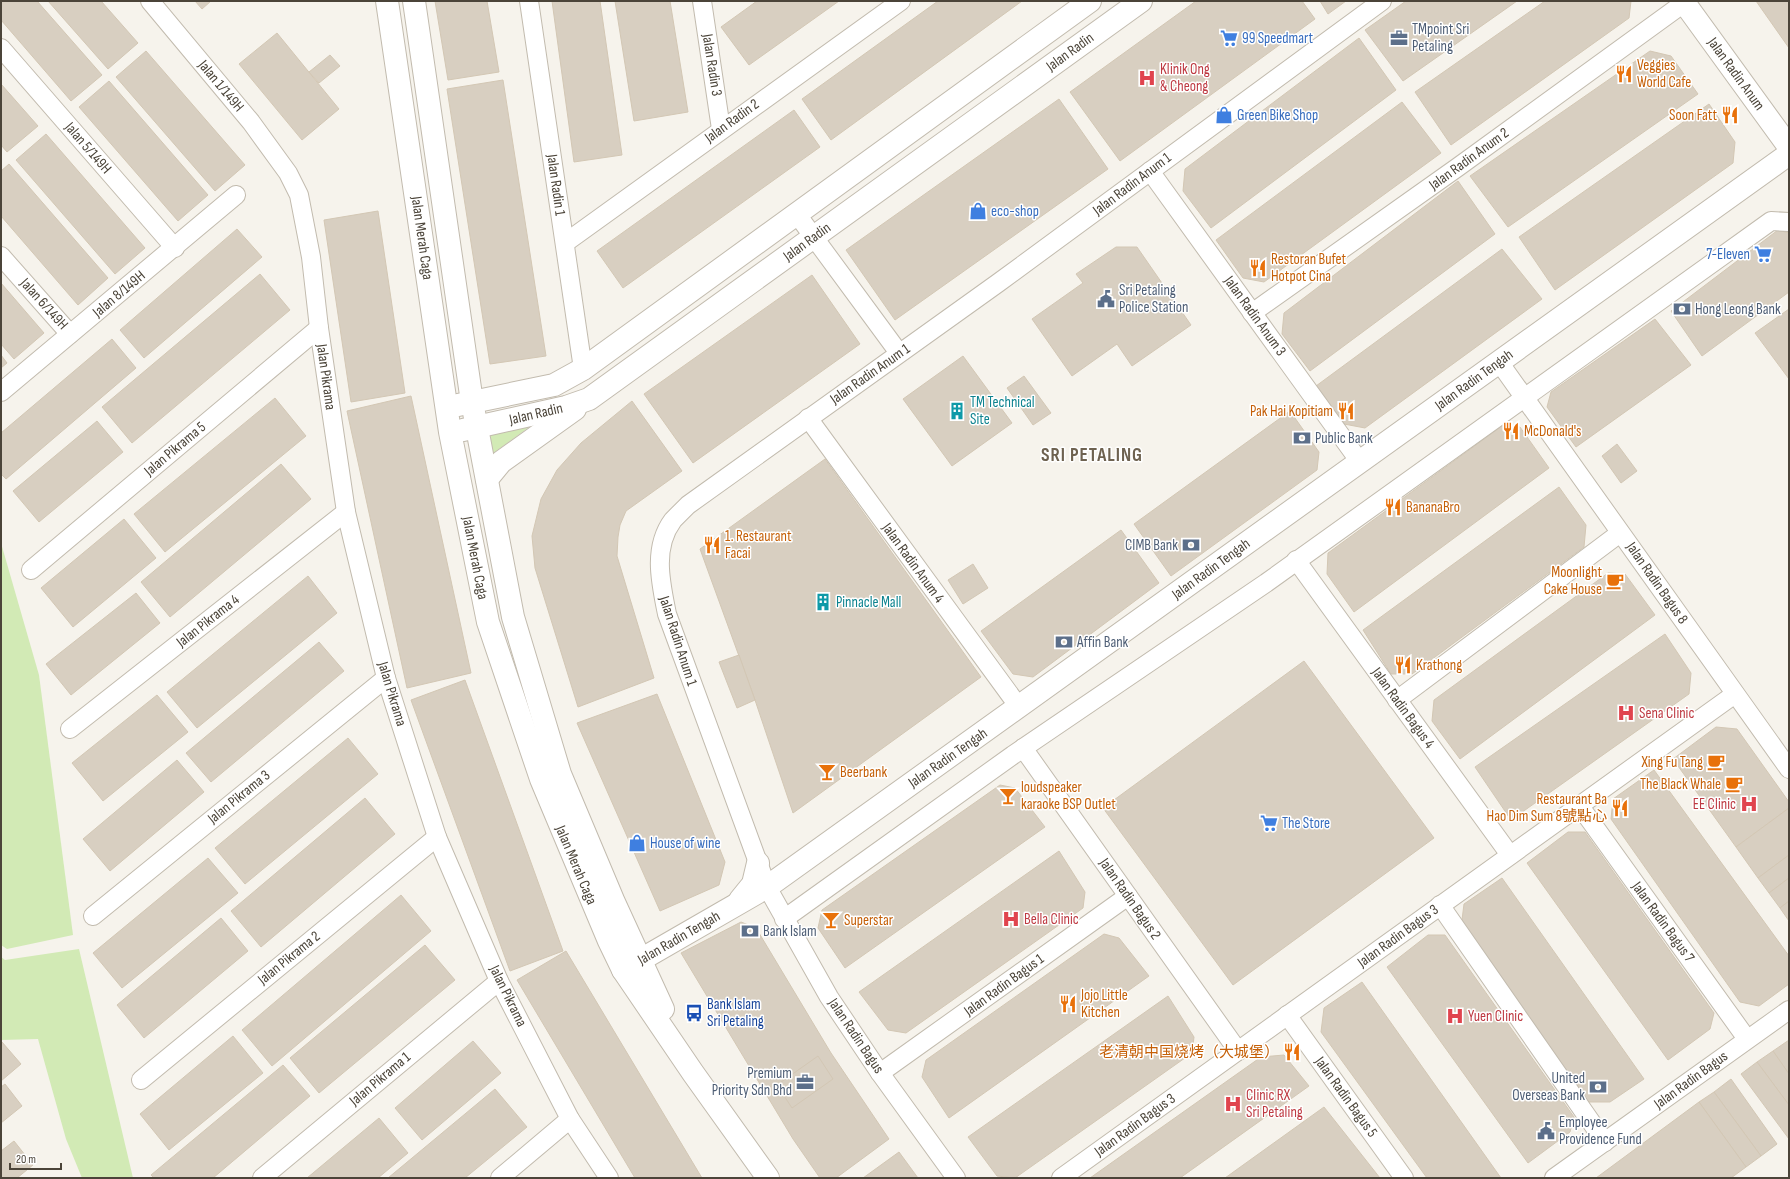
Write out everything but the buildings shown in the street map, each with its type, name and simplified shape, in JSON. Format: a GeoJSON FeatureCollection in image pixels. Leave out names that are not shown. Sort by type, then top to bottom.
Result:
{"type":"FeatureCollection","features":[{"type":"Feature","properties":{"kind":"street","name":"Jalan 1/149H"},"geometry":{"type":"LineString","coordinates":[[150,1],[251,122],[288,173]]}},
{"type":"Feature","properties":{"kind":"street","name":"Jalan Merah Caga"},"geometry":{"type":"LineString","coordinates":[[386,1],[450,432],[488,622],[541,779],[609,941],[632,965]]}},
{"type":"Feature","properties":{"kind":"street","name":"Jalan Merah Caga"},"geometry":{"type":"LineString","coordinates":[[414,1],[472,402],[513,616],[560,774],[632,965],[693,1073],[768,1178]]}},
{"type":"Feature","properties":{"kind":"street","name":"Jalan Radin 1"},"geometry":{"type":"LineString","coordinates":[[529,1],[583,368]]}},
{"type":"Feature","properties":{"kind":"street","name":"Jalan Radin 3"},"geometry":{"type":"LineString","coordinates":[[702,1],[721,129]]}},
{"type":"Feature","properties":{"kind":"street","name":"Jalan Radin 2"},"geometry":{"type":"LineString","coordinates":[[565,243],[721,129],[901,1]]}},
{"type":"Feature","properties":{"kind":"street","name":"Jalan Radin"},"geometry":{"type":"LineString","coordinates":[[447,407],[554,385],[583,368],[1090,1]]}},
{"type":"Feature","properties":{"kind":"street","name":"Jalan Radin"},"geometry":{"type":"LineString","coordinates":[[450,432],[566,407],[589,399],[1141,1]]}},
{"type":"Feature","properties":{"kind":"street","name":"Jalan Radin Anum 1"},"geometry":{"type":"LineString","coordinates":[[766,887],[667,614],[660,579],[660,558],[664,539],[672,521],[688,505],[998,283],[1382,1]]}},
{"type":"Feature","properties":{"kind":"street","name":"Jalan Radin Anum"},"geometry":{"type":"LineString","coordinates":[[1684,2],[1789,147]]}},
{"type":"Feature","properties":{"kind":"street","name":"Jalan Radin Anum 2"},"geometry":{"type":"LineString","coordinates":[[1252,313],[1458,167],[1684,2]]}},
{"type":"Feature","properties":{"kind":"street","name":"Jalan 5/149H"},"geometry":{"type":"LineString","coordinates":[[1,48],[175,248]]}},
{"type":"Feature","properties":{"kind":"street","name":"Jalan Radin Tengah"},"geometry":{"type":"LineString","coordinates":[[632,965],[766,887],[1789,154]]}},
{"type":"Feature","properties":{"kind":"street","name":"Jalan Radin Anum 3"},"geometry":{"type":"LineString","coordinates":[[1150,171],[1360,462]]}},
{"type":"Feature","properties":{"kind":"street","name":"Jalan Pikrama"},"geometry":{"type":"LineString","coordinates":[[288,173],[299,195],[305,221],[346,512],[386,678],[437,836],[499,981],[570,1119],[609,1178]]}},
{"type":"Feature","properties":{"kind":"street","name":"Jalan 8/149H"},"geometry":{"type":"LineString","coordinates":[[1,392],[175,248],[236,195]]}},
{"type":"Feature","properties":{"kind":"street"},"geometry":{"type":"LineString","coordinates":[[796,213],[899,353]]}},
{"type":"Feature","properties":{"kind":"street"},"geometry":{"type":"LineString","coordinates":[[784,919],[1023,748],[1259,588],[1296,560],[1772,221],[1789,222]]}},
{"type":"Feature","properties":{"kind":"street","name":"Jalan 6/149H"},"geometry":{"type":"LineString","coordinates":[[1,256],[70,334]]}},
{"type":"Feature","properties":{"kind":"street","name":"Jalan Pikrama 5"},"geometry":{"type":"LineString","coordinates":[[31,570],[319,328]]}},
{"type":"Feature","properties":{"kind":"street","name":"Jalan Radin Bagus 8"},"geometry":{"type":"LineString","coordinates":[[1499,362],[1789,769]]}},
{"type":"Feature","properties":{"kind":"street"},"geometry":{"type":"LineString","coordinates":[[487,479],[501,462],[589,399]]}},
{"type":"Feature","properties":{"kind":"street","name":"Jalan Radin Anum 4"},"geometry":{"type":"LineString","coordinates":[[808,418],[1019,707]]}},
{"type":"Feature","properties":{"kind":"street","name":"Jalan Pikrama 4"},"geometry":{"type":"LineString","coordinates":[[70,729],[346,512]]}},
{"type":"Feature","properties":{"kind":"street"},"geometry":{"type":"LineString","coordinates":[[1397,700],[1620,532]]}},
{"type":"Feature","properties":{"kind":"street","name":"Jalan Radin Bagus 4"},"geometry":{"type":"LineString","coordinates":[[1296,560],[1510,856]]}},
{"type":"Feature","properties":{"kind":"street","name":"Jalan Pikrama 3"},"geometry":{"type":"LineString","coordinates":[[93,916],[386,678]]}},
{"type":"Feature","properties":{"kind":"street","name":"Jalan Radin Bagus 3"},"geometry":{"type":"LineString","coordinates":[[1060,1178],[1735,694]]}},
{"type":"Feature","properties":{"kind":"street","name":"Jalan Radin Bagus 2"},"geometry":{"type":"LineString","coordinates":[[1023,748],[1238,1051]]}},
{"type":"Feature","properties":{"kind":"street","name":"Jalan Radin Bagus 7"},"geometry":{"type":"LineString","coordinates":[[1579,806],[1747,1039]]}},
{"type":"Feature","properties":{"kind":"street","name":"Jalan Pikrama 2"},"geometry":{"type":"LineString","coordinates":[[141,1080],[437,836]]}},
{"type":"Feature","properties":{"kind":"street"},"geometry":{"type":"LineString","coordinates":[[735,905],[753,884],[758,863]]}},
{"type":"Feature","properties":{"kind":"street","name":"Jalan Radin Bagus"},"geometry":{"type":"LineString","coordinates":[[766,887],[829,997],[880,1074],[956,1178]]}},
{"type":"Feature","properties":{"kind":"street","name":"Jalan Radin Bagus 1"},"geometry":{"type":"LineString","coordinates":[[880,1074],[1128,896]]}},
{"type":"Feature","properties":{"kind":"street"},"geometry":{"type":"LineString","coordinates":[[1440,905],[1605,1142]]}},
{"type":"Feature","properties":{"kind":"street","name":"Jalan Pikrama 1"},"geometry":{"type":"LineString","coordinates":[[262,1178],[499,981]]}},
{"type":"Feature","properties":{"kind":"street","name":"Jalan Radin Bagus"},"geometry":{"type":"LineString","coordinates":[[1554,1178],[1789,1010]]}},
{"type":"Feature","properties":{"kind":"street","name":"Jalan Radin Bagus 5"},"geometry":{"type":"LineString","coordinates":[[1287,1015],[1404,1178]]}},
{"type":"Feature","properties":{"kind":"street"},"geometry":{"type":"LineString","coordinates":[[500,1178],[570,1119]]}},
{"type":"Feature","properties":{"kind":"green space"},"geometry":{"type":"Polygon","coordinates":[[[543,417],[488,457],[481,428],[543,417]]]}},
{"type":"Feature","properties":{"kind":"green space"},"geometry":{"type":"Polygon","coordinates":[[[1,543],[39,675],[73,935],[7,949],[1,945],[1,543]]]}},
{"type":"Feature","properties":{"kind":"green space"},"geometry":{"type":"Polygon","coordinates":[[[79,949],[133,1178],[82,1178],[66,1139],[38,1039],[1,1040],[1,957],[5,960],[79,949]]]}},
{"type":"Feature","properties":{"kind":"place","name":"99 Speedmart"},"geometry":{"type":"Point","coordinates":[1229,38]}},
{"type":"Feature","properties":{"kind":"place","name":"TMpoint Sri Petaling"},"geometry":{"type":"Point","coordinates":[1399,38]}},
{"type":"Feature","properties":{"kind":"place","name":"Veggies World Cafe"},"geometry":{"type":"Point","coordinates":[1624,74]}},
{"type":"Feature","properties":{"kind":"place","name":"Klinik Ong & Cheong"},"geometry":{"type":"Point","coordinates":[1147,78]}},
{"type":"Feature","properties":{"kind":"place","name":"Green Bike Shop"},"geometry":{"type":"Point","coordinates":[1224,115]}},
{"type":"Feature","properties":{"kind":"place","name":"Soon Fatt"},"geometry":{"type":"Point","coordinates":[1730,115]}},
{"type":"Feature","properties":{"kind":"place","name":"eco-shop"},"geometry":{"type":"Point","coordinates":[978,211]}},
{"type":"Feature","properties":{"kind":"place","name":"7-Eleven"},"geometry":{"type":"Point","coordinates":[1763,254]}},
{"type":"Feature","properties":{"kind":"place","name":"Restoran Bufet Hotpot Cina"},"geometry":{"type":"Point","coordinates":[1258,268]}},
{"type":"Feature","properties":{"kind":"place","name":"Sri Petaling Police Station"},"geometry":{"type":"Point","coordinates":[1106,299]}},
{"type":"Feature","properties":{"kind":"place","name":"Hong Leong Bank"},"geometry":{"type":"Point","coordinates":[1682,309]}},
{"type":"Feature","properties":{"kind":"place","name":"TM Technical Site"},"geometry":{"type":"Point","coordinates":[957,411]}},
{"type":"Feature","properties":{"kind":"place","name":"Pak Hai Kopitiam"},"geometry":{"type":"Point","coordinates":[1346,411]}},
{"type":"Feature","properties":{"kind":"place","name":"McDonald's"},"geometry":{"type":"Point","coordinates":[1511,431]}},
{"type":"Feature","properties":{"kind":"place","name":"Public Bank"},"geometry":{"type":"Point","coordinates":[1302,438]}},
{"type":"Feature","properties":{"kind":"place","name":"BananaBro"},"geometry":{"type":"Point","coordinates":[1393,507]}},
{"type":"Feature","properties":{"kind":"place","name":"1. Restaurant Facai"},"geometry":{"type":"Point","coordinates":[712,545]}},
{"type":"Feature","properties":{"kind":"place","name":"CIMB Bank"},"geometry":{"type":"Point","coordinates":[1191,545]}},
{"type":"Feature","properties":{"kind":"place","name":"Moonlight Cake House"},"geometry":{"type":"Point","coordinates":[1615,581]}},
{"type":"Feature","properties":{"kind":"place","name":"Pinnacle Mall"},"geometry":{"type":"Point","coordinates":[823,602]}},
{"type":"Feature","properties":{"kind":"place","name":"Affin Bank"},"geometry":{"type":"Point","coordinates":[1064,642]}},
{"type":"Feature","properties":{"kind":"place","name":"Krathong"},"geometry":{"type":"Point","coordinates":[1403,665]}},
{"type":"Feature","properties":{"kind":"place","name":"Sena Clinic"},"geometry":{"type":"Point","coordinates":[1626,713]}},
{"type":"Feature","properties":{"kind":"place","name":"Xing Fu Tang"},"geometry":{"type":"Point","coordinates":[1716,762]}},
{"type":"Feature","properties":{"kind":"place","name":"Beerbank"},"geometry":{"type":"Point","coordinates":[827,772]}},
{"type":"Feature","properties":{"kind":"place","name":"The Black Whale"},"geometry":{"type":"Point","coordinates":[1734,784]}},
{"type":"Feature","properties":{"kind":"place","name":"loudspeaker karaoke BSP Outlet"},"geometry":{"type":"Point","coordinates":[1008,796]}},
{"type":"Feature","properties":{"kind":"place","name":"EE Clinic"},"geometry":{"type":"Point","coordinates":[1749,804]}},
{"type":"Feature","properties":{"kind":"place","name":"Restaurant Ba Hao Dim Sum 8號點心"},"geometry":{"type":"Point","coordinates":[1620,808]}},
{"type":"Feature","properties":{"kind":"place","name":"The Store"},"geometry":{"type":"Point","coordinates":[1269,823]}},
{"type":"Feature","properties":{"kind":"place","name":"House of wine"},"geometry":{"type":"Point","coordinates":[637,843]}},
{"type":"Feature","properties":{"kind":"place","name":"Bella Clinic"},"geometry":{"type":"Point","coordinates":[1011,919]}},
{"type":"Feature","properties":{"kind":"place","name":"Superstar"},"geometry":{"type":"Point","coordinates":[831,920]}},
{"type":"Feature","properties":{"kind":"place","name":"Bank Islam"},"geometry":{"type":"Point","coordinates":[750,931]}},
{"type":"Feature","properties":{"kind":"place","name":"Jojo Little Kitchen"},"geometry":{"type":"Point","coordinates":[1068,1004]}},
{"type":"Feature","properties":{"kind":"place","name":"Bank Islam Sri Petaling"},"geometry":{"type":"Point","coordinates":[694,1013]}},
{"type":"Feature","properties":{"kind":"place","name":"Yuen Clinic"},"geometry":{"type":"Point","coordinates":[1455,1016]}},
{"type":"Feature","properties":{"kind":"place","name":"老清朝中国烧烤（大城堡）"},"geometry":{"type":"Point","coordinates":[1292,1052]}},
{"type":"Feature","properties":{"kind":"place","name":"Premium Priority Sdn Bhd"},"geometry":{"type":"Point","coordinates":[805,1082]}},
{"type":"Feature","properties":{"kind":"place","name":"United Overseas Bank"},"geometry":{"type":"Point","coordinates":[1598,1087]}},
{"type":"Feature","properties":{"kind":"place","name":"Clinic RX Sri Petaling"},"geometry":{"type":"Point","coordinates":[1233,1104]}},
{"type":"Feature","properties":{"kind":"place","name":"Employee Providence Fund"},"geometry":{"type":"Point","coordinates":[1546,1131]}},
{"type":"Feature","properties":{"kind":"district","name":"SRI PETALING"},"geometry":{"type":"Point","coordinates":[1092,455]}}]}
